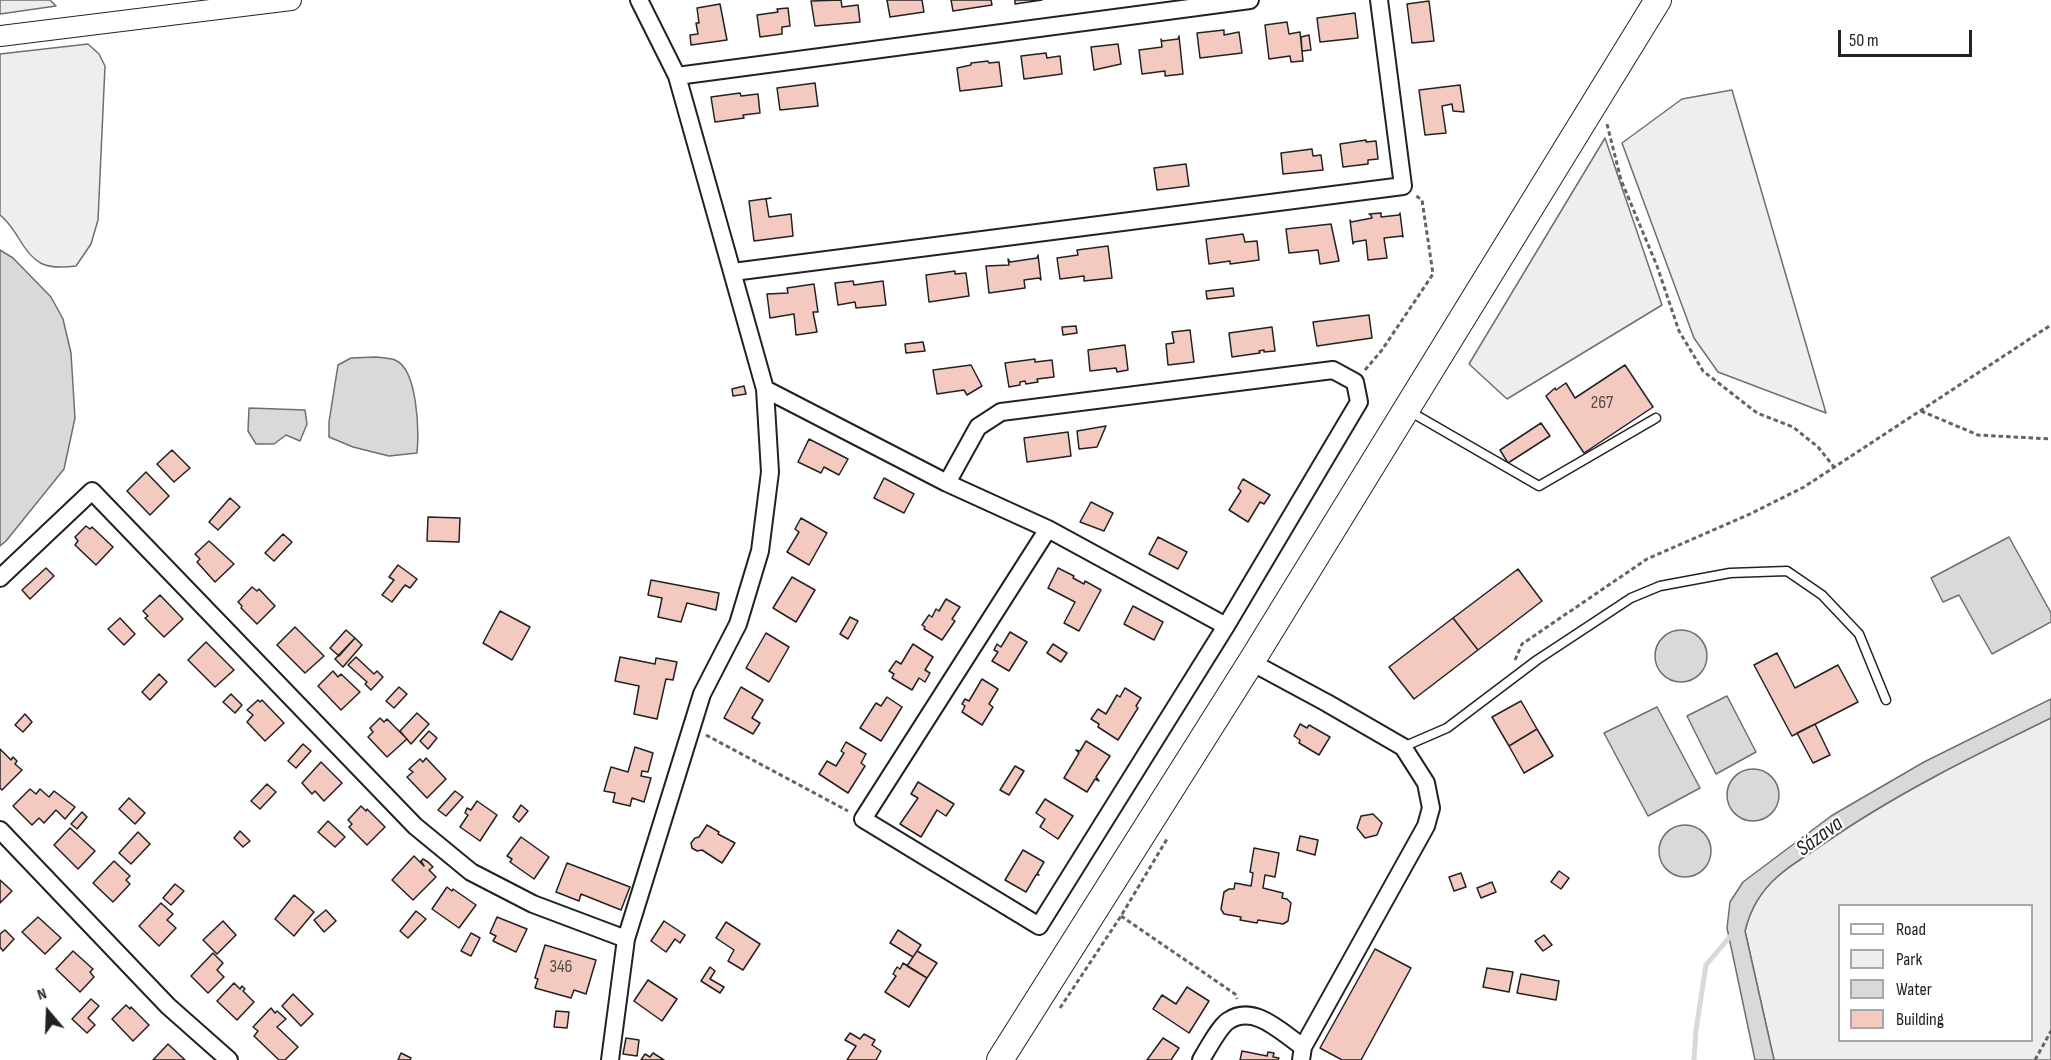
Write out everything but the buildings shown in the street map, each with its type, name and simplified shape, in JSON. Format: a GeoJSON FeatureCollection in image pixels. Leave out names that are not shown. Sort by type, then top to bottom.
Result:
{"type":"FeatureCollection","features":[{"type":"Feature","properties":{"kind":"main road"},"geometry":{"type":"LineString","coordinates":[[1000,1060],[1251,662],[1658,0]]}},
{"type":"Feature","properties":{"kind":"street"},"geometry":{"type":"LineString","coordinates":[[0,36],[291,0]]}},
{"type":"Feature","properties":{"kind":"street"},"geometry":{"type":"LineString","coordinates":[[610,1060],[626,939],[702,694],[738,624],[760,551],[770,472],[765,389],[733,272],[677,76],[639,0]]}},
{"type":"Feature","properties":{"kind":"street"},"geometry":{"type":"LineString","coordinates":[[677,76],[1250,0]]}},
{"type":"Feature","properties":{"kind":"street"},"geometry":{"type":"LineString","coordinates":[[733,272],[1403,186],[1379,0]]}},
{"type":"Feature","properties":{"kind":"street"},"geometry":{"type":"LineString","coordinates":[[947,483],[978,427],[1001,412],[1333,370],[1354,382],[1359,402],[1226,626],[1039,926],[863,819],[1048,530]]}},
{"type":"Feature","properties":{"kind":"street"},"geometry":{"type":"LineString","coordinates":[[765,389],[947,483],[1048,530],[1226,626]]}},
{"type":"Feature","properties":{"kind":"street"},"geometry":{"type":"LineString","coordinates":[[0,578],[92,491],[415,826],[471,872],[533,904],[626,939]]}},
{"type":"Feature","properties":{"kind":"street"},"geometry":{"type":"LineString","coordinates":[[1201,1060],[1226,1021],[1243,1015],[1256,1016],[1302,1053],[1426,826],[1431,808],[1425,783],[1403,747],[1251,662]]}},
{"type":"Feature","properties":{"kind":"street"},"geometry":{"type":"LineString","coordinates":[[0,830],[168,1006],[229,1060]]}},
{"type":"Feature","properties":{"kind":"lane"},"geometry":{"type":"LineString","coordinates":[[1406,409],[1422,421],[1539,486],[1656,418]]}},
{"type":"Feature","properties":{"kind":"lane"},"geometry":{"type":"LineString","coordinates":[[1403,747],[1447,728],[1505,684],[1631,598],[1660,586],[1730,573],[1787,571],[1822,595],[1859,634],[1886,700]]}},
{"type":"Feature","properties":{"kind":"path"},"geometry":{"type":"LineString","coordinates":[[1607,122],[1621,180],[1657,266],[1679,330],[1704,371],[1757,413],[1793,427],[1818,447],[1834,467]]}},
{"type":"Feature","properties":{"kind":"path"},"geometry":{"type":"LineString","coordinates":[[1354,382],[1382,350],[1432,274],[1422,200],[1403,186]]}},
{"type":"Feature","properties":{"kind":"path"},"geometry":{"type":"LineString","coordinates":[[1505,684],[1522,644],[1647,559],[1750,514],[1804,487],[2051,325]]}},
{"type":"Feature","properties":{"kind":"path"},"geometry":{"type":"LineString","coordinates":[[1921,411],[1978,435],[2051,440]]}},
{"type":"Feature","properties":{"kind":"path"},"geometry":{"type":"LineString","coordinates":[[692,727],[863,819]]}},
{"type":"Feature","properties":{"kind":"path"},"geometry":{"type":"LineString","coordinates":[[1121,916],[1235,994],[1243,1015]]}},
{"type":"Feature","properties":{"kind":"path"},"geometry":{"type":"LineString","coordinates":[[2035,1060],[2051,1031]]}},
{"type":"Feature","properties":{"kind":"green space"},"geometry":{"type":"Polygon","coordinates":[[[88,44],[99,54],[105,66],[98,220],[91,244],[76,266],[48,266],[41,264],[29,254],[10,225],[0,215],[0,54],[88,44]]]}},
{"type":"Feature","properties":{"kind":"green space"},"geometry":{"type":"Polygon","coordinates":[[[1732,90],[1826,413],[1718,372],[1694,338],[1622,143],[1682,99],[1732,90]]]}},
{"type":"Feature","properties":{"kind":"green space"},"geometry":{"type":"Polygon","coordinates":[[[1605,138],[1662,305],[1507,399],[1469,364],[1605,138]]]}},
{"type":"Feature","properties":{"kind":"green space"},"geometry":{"type":"Polygon","coordinates":[[[2051,718],[2051,1060],[1774,1060],[1745,931],[1753,909],[1761,895],[1787,868],[1877,809],[1934,777],[2051,718]]]}},
{"type":"Feature","properties":{"kind":"shaded area"},"geometry":{"type":"Polygon","coordinates":[[[0,0],[50,0],[56,6],[0,14],[0,0]]]}},
{"type":"Feature","properties":{"kind":"water"},"geometry":{"type":"Polygon","coordinates":[[[0,250],[13,258],[51,297],[63,319],[71,353],[75,418],[64,469],[0,546],[0,250]]]}},
{"type":"Feature","properties":{"kind":"water"},"geometry":{"type":"Polygon","coordinates":[[[376,357],[395,360],[403,366],[408,375],[413,388],[417,417],[417,453],[389,456],[353,447],[329,437],[329,422],[338,365],[351,358],[376,357]]]}},
{"type":"Feature","properties":{"kind":"water"},"geometry":{"type":"Polygon","coordinates":[[[249,408],[305,410],[307,424],[300,441],[286,435],[274,444],[256,444],[248,431],[249,408]]]}},
{"type":"Feature","properties":{"kind":"water"},"geometry":{"type":"Polygon","coordinates":[[[2009,537],[2051,613],[2051,622],[1992,654],[1959,595],[1943,602],[1931,578],[2009,537]]]}},
{"type":"Feature","properties":{"kind":"water"},"geometry":{"type":"Polygon","coordinates":[[[1676,630],[1686,630],[1696,634],[1703,641],[1707,656],[1703,671],[1696,678],[1686,682],[1676,682],[1666,678],[1659,671],[1655,661],[1655,651],[1659,641],[1666,634],[1676,630]]]}},
{"type":"Feature","properties":{"kind":"water"},"geometry":{"type":"Polygon","coordinates":[[[1727,696],[1756,752],[1716,774],[1687,716],[1727,696]]]}},
{"type":"Feature","properties":{"kind":"water","name":"Sázava"},"geometry":{"type":"Polygon","coordinates":[[[2051,699],[2051,718],[1877,809],[1793,864],[1761,895],[1745,931],[1774,1060],[1755,1060],[1727,928],[1730,902],[1743,882],[1831,816],[1924,762],[2051,699]]]}},
{"type":"Feature","properties":{"kind":"water"},"geometry":{"type":"Polygon","coordinates":[[[1657,707],[1700,788],[1648,816],[1604,733],[1657,707]]]}},
{"type":"Feature","properties":{"kind":"water"},"geometry":{"type":"Polygon","coordinates":[[[1748,769],[1758,769],[1768,773],[1775,780],[1779,795],[1775,810],[1768,817],[1758,821],[1748,821],[1738,817],[1731,810],[1727,800],[1727,790],[1731,780],[1738,773],[1748,769]]]}},
{"type":"Feature","properties":{"kind":"water"},"geometry":{"type":"Polygon","coordinates":[[[1680,825],[1690,825],[1700,829],[1707,836],[1711,851],[1707,866],[1700,873],[1690,877],[1680,877],[1670,873],[1663,866],[1659,856],[1659,846],[1663,836],[1670,829],[1680,825]]]}},
{"type":"Feature","properties":{"kind":"waterway"},"geometry":{"type":"LineString","coordinates":[[1694,1060],[1706,965],[1733,933]]}}]}
